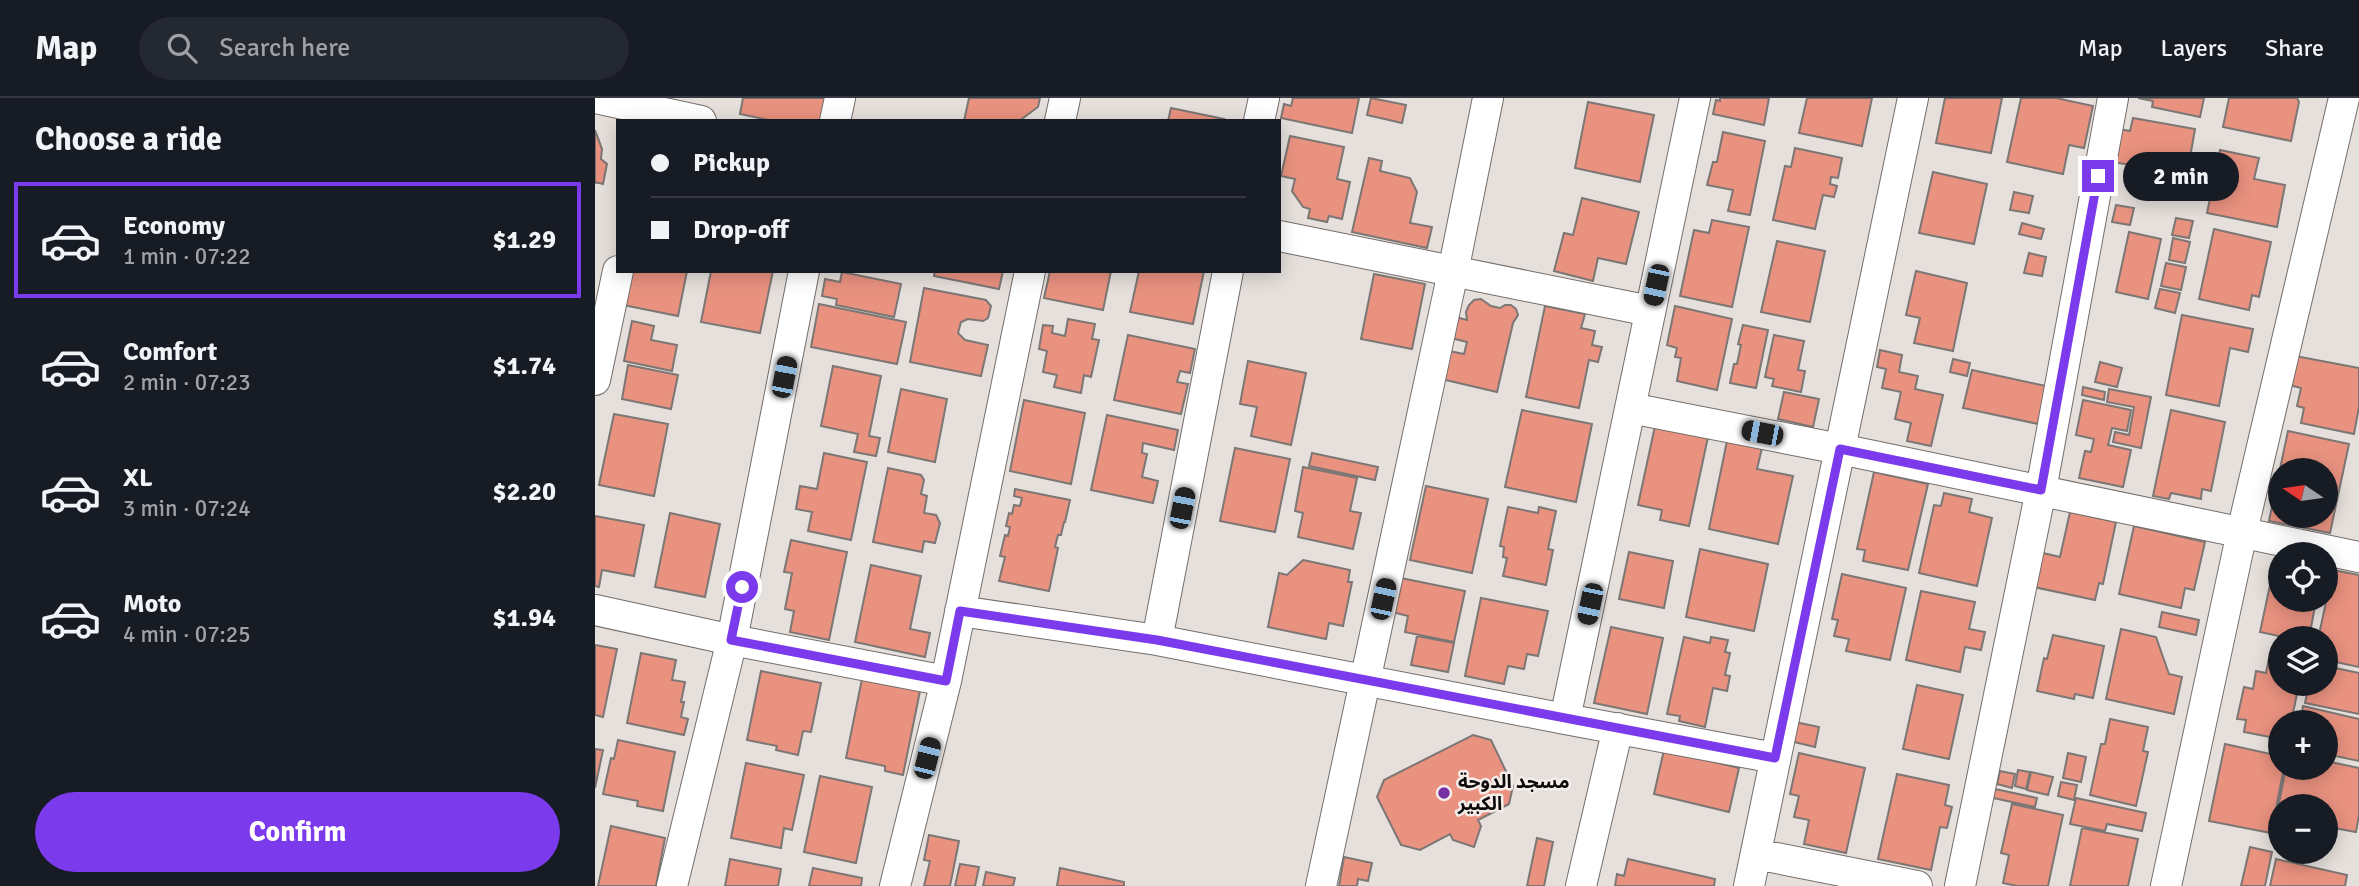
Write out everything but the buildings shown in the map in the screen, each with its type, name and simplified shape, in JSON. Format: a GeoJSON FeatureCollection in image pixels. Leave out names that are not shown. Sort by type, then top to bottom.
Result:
{"type":"FeatureCollection","features":[{"type":"Feature","properties":{"kind":"street"},"geometry":{"type":"LineString","coordinates":[[835,119],[840,98]]}},
{"type":"Feature","properties":{"kind":"street"},"geometry":{"type":"LineString","coordinates":[[1060,119],[1065,98]]}},
{"type":"Feature","properties":{"kind":"street"},"geometry":{"type":"LineString","coordinates":[[1259,119],[1264,98]]}},
{"type":"Feature","properties":{"kind":"street"},"geometry":{"type":"LineString","coordinates":[[1321,886],[1488,98]]}},
{"type":"Feature","properties":{"kind":"street"},"geometry":{"type":"LineString","coordinates":[[1565,719],[1695,98]]}},
{"type":"Feature","properties":{"kind":"street"},"geometry":{"type":"LineString","coordinates":[[1749,886],[1913,98]]}},
{"type":"Feature","properties":{"kind":"street"},"geometry":{"type":"LineString","coordinates":[[1960,886],[2041,490],[2113,98]]}},
{"type":"Feature","properties":{"kind":"street"},"geometry":{"type":"LineString","coordinates":[[2166,886],[2242,533],[2344,98]]}},
{"type":"Feature","properties":{"kind":"street"},"geometry":{"type":"LineString","coordinates":[[595,99],[692,119]]}},
{"type":"Feature","properties":{"kind":"street"},"geometry":{"type":"LineString","coordinates":[[1281,236],[1650,312]]}},
{"type":"Feature","properties":{"kind":"street"},"geometry":{"type":"LineString","coordinates":[[595,380],[618,273]]}},
{"type":"Feature","properties":{"kind":"street"},"geometry":{"type":"LineString","coordinates":[[672,886],[731,640],[804,273]]}},
{"type":"Feature","properties":{"kind":"street"},"geometry":{"type":"LineString","coordinates":[[895,886],[946,681],[1030,273]]}},
{"type":"Feature","properties":{"kind":"street"},"geometry":{"type":"LineString","coordinates":[[1157,640],[1228,273]]}},
{"type":"Feature","properties":{"kind":"street"},"geometry":{"type":"LineString","coordinates":[[1630,408],[2359,557]]}},
{"type":"Feature","properties":{"kind":"street"},"geometry":{"type":"LineString","coordinates":[[595,610],[731,640],[946,681]]}},
{"type":"Feature","properties":{"kind":"street"},"geometry":{"type":"LineString","coordinates":[[960,611],[1157,640],[1775,758]]}},
{"type":"Feature","properties":{"kind":"street"},"geometry":{"type":"LineString","coordinates":[[1581,886],[1618,728]]}},
{"type":"Feature","properties":{"kind":"street"},"geometry":{"type":"LineString","coordinates":[[1756,854],[1917,886]]}},
{"type":"Feature","properties":{"kind":"place","name":"مسجد الدوحة الكبير"},"geometry":{"type":"Point","coordinates":[1444,793]}},
{"type":"Feature","properties":{"kind":"route"},"geometry":{"type":"LineString","coordinates":[[742,587],[731,640],[946,681],[960,611],[1157,640],[1775,758],[1840,449],[2041,490],[2098,176]]}}]}
